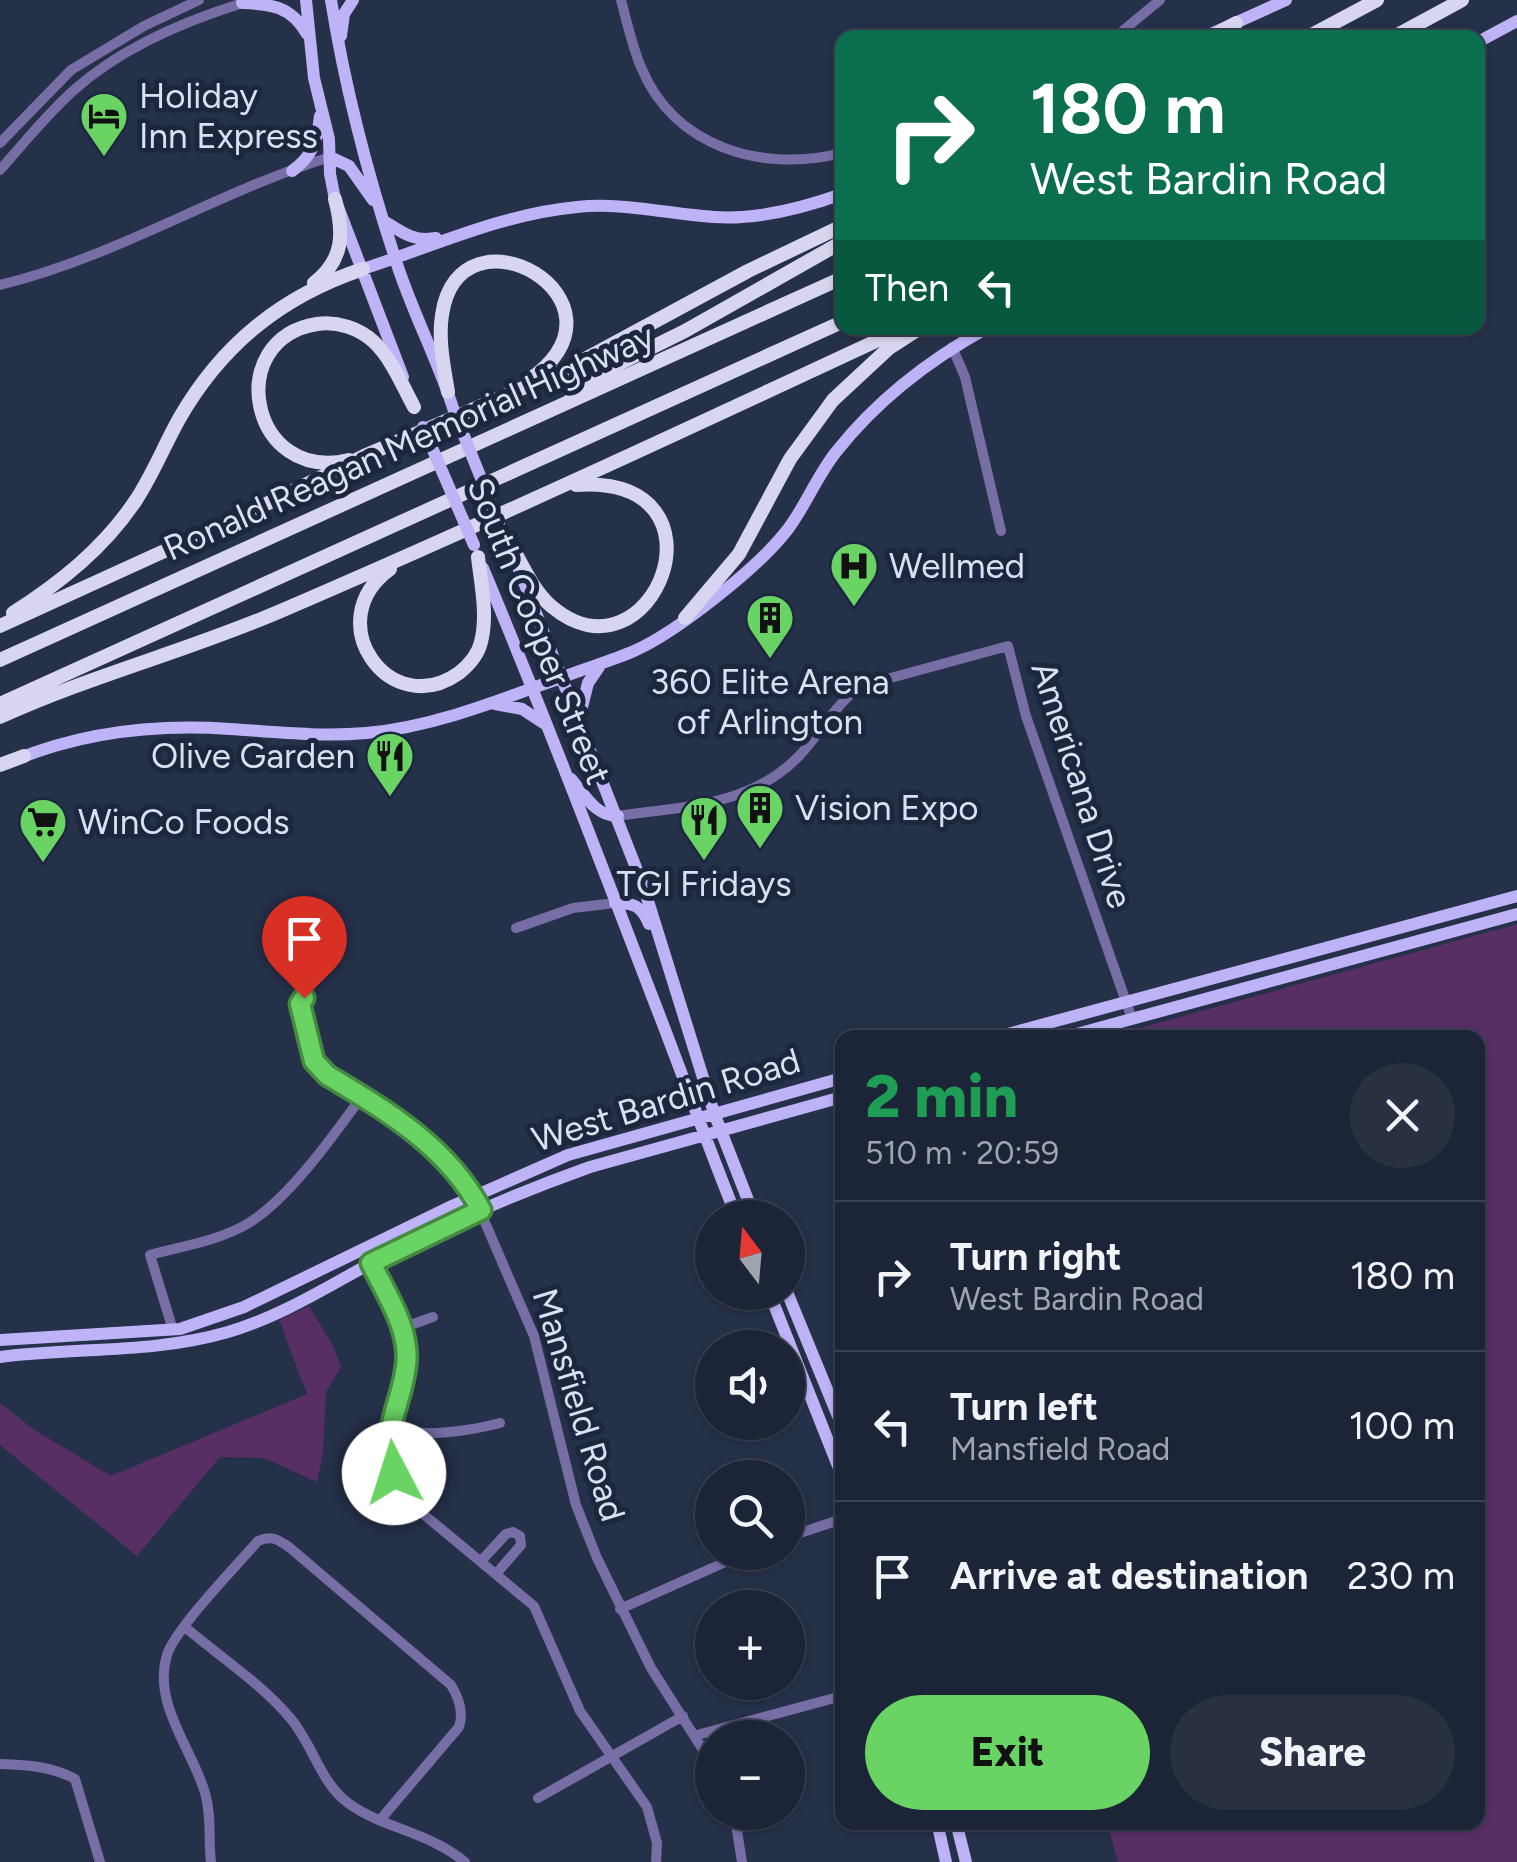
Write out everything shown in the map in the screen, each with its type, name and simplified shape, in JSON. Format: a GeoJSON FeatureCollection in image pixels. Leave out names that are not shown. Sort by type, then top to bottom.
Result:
{"type":"FeatureCollection","features":[{"type":"Feature","properties":{"kind":"highway"},"geometry":{"type":"LineString","coordinates":[[1321,30],[1377,0]]}},
{"type":"Feature","properties":{"kind":"highway"},"geometry":{"type":"LineString","coordinates":[[1407,30],[1462,0]]}},
{"type":"Feature","properties":{"kind":"highway"},"geometry":{"type":"LineString","coordinates":[[1222,30],[1236,23]]}},
{"type":"Feature","properties":{"kind":"highway"},"geometry":{"type":"LineString","coordinates":[[0,623],[69,574],[103,541],[135,501],[190,399],[216,362],[235,342],[324,275],[337,258],[342,227],[335,199]]}},
{"type":"Feature","properties":{"kind":"highway"},"geometry":{"type":"LineString","coordinates":[[0,623],[265,506],[364,456],[563,371],[748,271],[835,229]]}},
{"type":"Feature","properties":{"kind":"highway"},"geometry":{"type":"LineString","coordinates":[[570,402],[578,384],[702,322],[835,246]]}},
{"type":"Feature","properties":{"kind":"highway"},"geometry":{"type":"LineString","coordinates":[[448,392],[440,328],[444,303],[452,288],[477,266],[492,262],[519,264],[542,276],[553,288],[561,301],[566,329],[554,358],[545,368],[487,404]]}},
{"type":"Feature","properties":{"kind":"highway"},"geometry":{"type":"LineString","coordinates":[[296,296],[363,268]]}},
{"type":"Feature","properties":{"kind":"highway","name":"Ronald Reagan Memorial Highway"},"geometry":{"type":"LineString","coordinates":[[0,660],[835,281]]}},
{"type":"Feature","properties":{"kind":"highway"},"geometry":{"type":"LineString","coordinates":[[364,456],[340,462],[303,458],[287,451],[266,427],[260,412],[258,381],[268,353],[286,335],[325,322],[359,331],[383,351],[414,407]]}},
{"type":"Feature","properties":{"kind":"highway","name":"Ronald Reagan Memorial Highway"},"geometry":{"type":"LineString","coordinates":[[0,704],[835,325]]}},
{"type":"Feature","properties":{"kind":"highway"},"geometry":{"type":"LineString","coordinates":[[0,717],[50,695],[257,621],[565,486],[889,335]]}},
{"type":"Feature","properties":{"kind":"highway"},"geometry":{"type":"LineString","coordinates":[[684,618],[738,554],[790,459],[833,400],[875,360],[910,335]]}},
{"type":"Feature","properties":{"kind":"highway"},"geometry":{"type":"LineString","coordinates":[[509,542],[542,598],[572,620],[604,624],[625,618],[645,605],[658,589],[666,565],[665,536],[656,516],[630,492],[616,486],[565,486]]}},
{"type":"Feature","properties":{"kind":"highway"},"geometry":{"type":"LineString","coordinates":[[433,543],[379,577],[362,605],[359,622],[364,648],[382,670],[400,682],[435,684],[463,670],[475,656],[481,645],[483,620],[476,551]]}},
{"type":"Feature","properties":{"kind":"highway"},"geometry":{"type":"LineString","coordinates":[[0,765],[24,756]]}},
{"type":"Feature","properties":{"kind":"main road","name":"South Cooper Street"},"geometry":{"type":"LineString","coordinates":[[306,0],[335,199],[414,407],[533,688],[731,1200]]}},
{"type":"Feature","properties":{"kind":"main road","name":"South Cooper Street"},"geometry":{"type":"LineString","coordinates":[[332,0],[339,49],[395,258],[618,816],[720,1131],[749,1200]]}},
{"type":"Feature","properties":{"kind":"main road"},"geometry":{"type":"LineString","coordinates":[[339,49],[344,14],[354,0]]}},
{"type":"Feature","properties":{"kind":"main road"},"geometry":{"type":"LineString","coordinates":[[1236,23],[1286,0]]}},
{"type":"Feature","properties":{"kind":"main road"},"geometry":{"type":"LineString","coordinates":[[247,2],[280,6],[292,14],[309,38]]}},
{"type":"Feature","properties":{"kind":"main road"},"geometry":{"type":"LineString","coordinates":[[1485,38],[1517,21]]}},
{"type":"Feature","properties":{"kind":"main road"},"geometry":{"type":"LineString","coordinates":[[292,171],[304,163],[315,147],[320,108]]}},
{"type":"Feature","properties":{"kind":"main road"},"geometry":{"type":"LineString","coordinates":[[330,157],[349,166],[382,216],[421,240],[463,233]]}},
{"type":"Feature","properties":{"kind":"main road"},"geometry":{"type":"LineString","coordinates":[[363,268],[463,233],[548,210],[582,206],[738,216],[796,209],[835,196]]}},
{"type":"Feature","properties":{"kind":"main road"},"geometry":{"type":"LineString","coordinates":[[24,756],[59,744],[137,730],[226,728],[331,735],[401,728],[533,688],[655,641],[731,585],[771,548],[789,528],[835,453],[911,376],[974,335]]}},
{"type":"Feature","properties":{"kind":"main road"},"geometry":{"type":"LineString","coordinates":[[579,721],[588,683],[604,662]]}},
{"type":"Feature","properties":{"kind":"main road"},"geometry":{"type":"LineString","coordinates":[[483,704],[522,709],[548,728]]}},
{"type":"Feature","properties":{"kind":"main road"},"geometry":{"type":"LineString","coordinates":[[566,774],[600,812],[618,816]]}},
{"type":"Feature","properties":{"kind":"main road"},"geometry":{"type":"LineString","coordinates":[[1023,1030],[1517,896]]}},
{"type":"Feature","properties":{"kind":"main road"},"geometry":{"type":"LineString","coordinates":[[615,902],[635,904],[645,913],[667,962]]}},
{"type":"Feature","properties":{"kind":"main road"},"geometry":{"type":"LineString","coordinates":[[1091,1030],[1517,914]]}},
{"type":"Feature","properties":{"kind":"main road"},"geometry":{"type":"LineString","coordinates":[[1418,921],[1422,938]]}},
{"type":"Feature","properties":{"kind":"main road","name":"West Bardin Road"},"geometry":{"type":"LineString","coordinates":[[0,1357],[166,1346],[258,1322],[568,1155],[835,1080]]}},
{"type":"Feature","properties":{"kind":"main road","name":"West Bardin Road"},"geometry":{"type":"LineString","coordinates":[[0,1340],[173,1330],[244,1307],[478,1204],[590,1166],[835,1099]]}},
{"type":"Feature","properties":{"kind":"main road"},"geometry":{"type":"LineString","coordinates":[[775,1310],[835,1459]]}},
{"type":"Feature","properties":{"kind":"main road"},"geometry":{"type":"LineString","coordinates":[[794,1310],[835,1409]]}},
{"type":"Feature","properties":{"kind":"main road"},"geometry":{"type":"LineString","coordinates":[[939,1830],[946,1862]]}},
{"type":"Feature","properties":{"kind":"main road"},"geometry":{"type":"LineString","coordinates":[[957,1830],[966,1862]]}},
{"type":"Feature","properties":{"kind":"street"},"geometry":{"type":"LineString","coordinates":[[0,143],[72,70],[158,18],[199,0]]}},
{"type":"Feature","properties":{"kind":"street"},"geometry":{"type":"LineString","coordinates":[[621,0],[647,80],[669,112],[690,131],[747,156],[794,160],[835,154]]}},
{"type":"Feature","properties":{"kind":"street"},"geometry":{"type":"LineString","coordinates":[[1124,30],[1160,0]]}},
{"type":"Feature","properties":{"kind":"street"},"geometry":{"type":"LineString","coordinates":[[0,170],[68,96],[125,55],[213,6],[247,2]]}},
{"type":"Feature","properties":{"kind":"street"},"geometry":{"type":"LineString","coordinates":[[125,55],[123,47],[153,28],[158,18]]}},
{"type":"Feature","properties":{"kind":"street"},"geometry":{"type":"LineString","coordinates":[[0,285],[118,246],[330,157]]}},
{"type":"Feature","properties":{"kind":"street"},"geometry":{"type":"LineString","coordinates":[[952,347],[965,377],[1001,531]]}},
{"type":"Feature","properties":{"kind":"street","name":"Americana Drive"},"geometry":{"type":"LineString","coordinates":[[618,816],[705,806],[740,796],[800,755],[842,702],[862,686],[1008,646],[1026,716],[1132,1019]]}},
{"type":"Feature","properties":{"kind":"street"},"geometry":{"type":"LineString","coordinates":[[516,928],[572,908],[615,902]]}},
{"type":"Feature","properties":{"kind":"street","name":"Mansfield Road"},"geometry":{"type":"LineString","coordinates":[[304,998],[300,1004],[314,1061],[327,1075],[433,1147],[450,1162],[478,1204],[534,1336],[576,1505],[620,1610],[651,1668],[695,1734]]}},
{"type":"Feature","properties":{"kind":"street"},"geometry":{"type":"LineString","coordinates":[[173,1330],[150,1254],[215,1238],[251,1222],[289,1186],[362,1096]]}},
{"type":"Feature","properties":{"kind":"street"},"geometry":{"type":"LineString","coordinates":[[371,1263],[402,1328],[407,1364],[388,1430],[394,1473],[422,1514],[534,1606],[580,1711],[647,1807],[657,1842],[656,1862]]}},
{"type":"Feature","properties":{"kind":"street"},"geometry":{"type":"LineString","coordinates":[[402,1328],[433,1317]]}},
{"type":"Feature","properties":{"kind":"street"},"geometry":{"type":"LineString","coordinates":[[388,1430],[418,1435],[452,1434],[500,1422]]}},
{"type":"Feature","properties":{"kind":"street"},"geometry":{"type":"LineString","coordinates":[[805,1531],[835,1521]]}},
{"type":"Feature","properties":{"kind":"street"},"geometry":{"type":"LineString","coordinates":[[481,1561],[506,1534],[520,1536],[522,1545],[496,1574]]}},
{"type":"Feature","properties":{"kind":"street"},"geometry":{"type":"LineString","coordinates":[[211,1862],[206,1795],[176,1728],[166,1690],[167,1656],[185,1627],[258,1540],[267,1537],[275,1537],[288,1546],[456,1694],[462,1711],[459,1727],[380,1820]]}},
{"type":"Feature","properties":{"kind":"street"},"geometry":{"type":"LineString","coordinates":[[620,1610],[708,1570]]}},
{"type":"Feature","properties":{"kind":"street"},"geometry":{"type":"LineString","coordinates":[[185,1627],[294,1721],[335,1792],[364,1814],[439,1843],[465,1862]]}},
{"type":"Feature","properties":{"kind":"street"},"geometry":{"type":"LineString","coordinates":[[754,1720],[835,1698]]}},
{"type":"Feature","properties":{"kind":"street"},"geometry":{"type":"LineString","coordinates":[[538,1798],[683,1716]]}},
{"type":"Feature","properties":{"kind":"street"},"geometry":{"type":"LineString","coordinates":[[0,1764],[58,1770],[75,1779],[100,1862]]}},
{"type":"Feature","properties":{"kind":"street"},"geometry":{"type":"LineString","coordinates":[[737,1830],[742,1862]]}},
{"type":"Feature","properties":{"kind":"shaded area"},"geometry":{"type":"Polygon","coordinates":[[[1517,924],[1517,1862],[1118,1862],[1109,1830],[1485,1830],[1485,1030],[1132,1030],[1517,924]]]}},
{"type":"Feature","properties":{"kind":"shaded area"},"geometry":{"type":"Polygon","coordinates":[[[309,1306],[341,1367],[326,1392],[317,1482],[264,1458],[220,1457],[137,1556],[0,1445],[0,1403],[33,1429],[111,1476],[307,1394],[279,1320],[309,1306]]]}},
{"type":"Feature","properties":{"kind":"place","name":"Holiday Inn Express"},"geometry":{"type":"Point","coordinates":[104,158]}},
{"type":"Feature","properties":{"kind":"place","name":"Wellmed"},"geometry":{"type":"Point","coordinates":[854,608]}},
{"type":"Feature","properties":{"kind":"place","name":"360 Elite Arena of Arlington"},"geometry":{"type":"Point","coordinates":[770,660]}},
{"type":"Feature","properties":{"kind":"place","name":"Olive Garden"},"geometry":{"type":"Point","coordinates":[390,798]}},
{"type":"Feature","properties":{"kind":"place","name":"Vision Expo"},"geometry":{"type":"Point","coordinates":[760,850]}},
{"type":"Feature","properties":{"kind":"place","name":"TGI Fridays"},"geometry":{"type":"Point","coordinates":[704,862]}},
{"type":"Feature","properties":{"kind":"place","name":"WinCo Foods"},"geometry":{"type":"Point","coordinates":[43,864]}},
{"type":"Feature","properties":{"kind":"route"},"geometry":{"type":"LineString","coordinates":[[304,998],[300,1004],[314,1061],[327,1075],[362,1096],[450,1162],[481,1210],[371,1263],[405,1341],[407,1364],[388,1430],[394,1473]]}}]}
